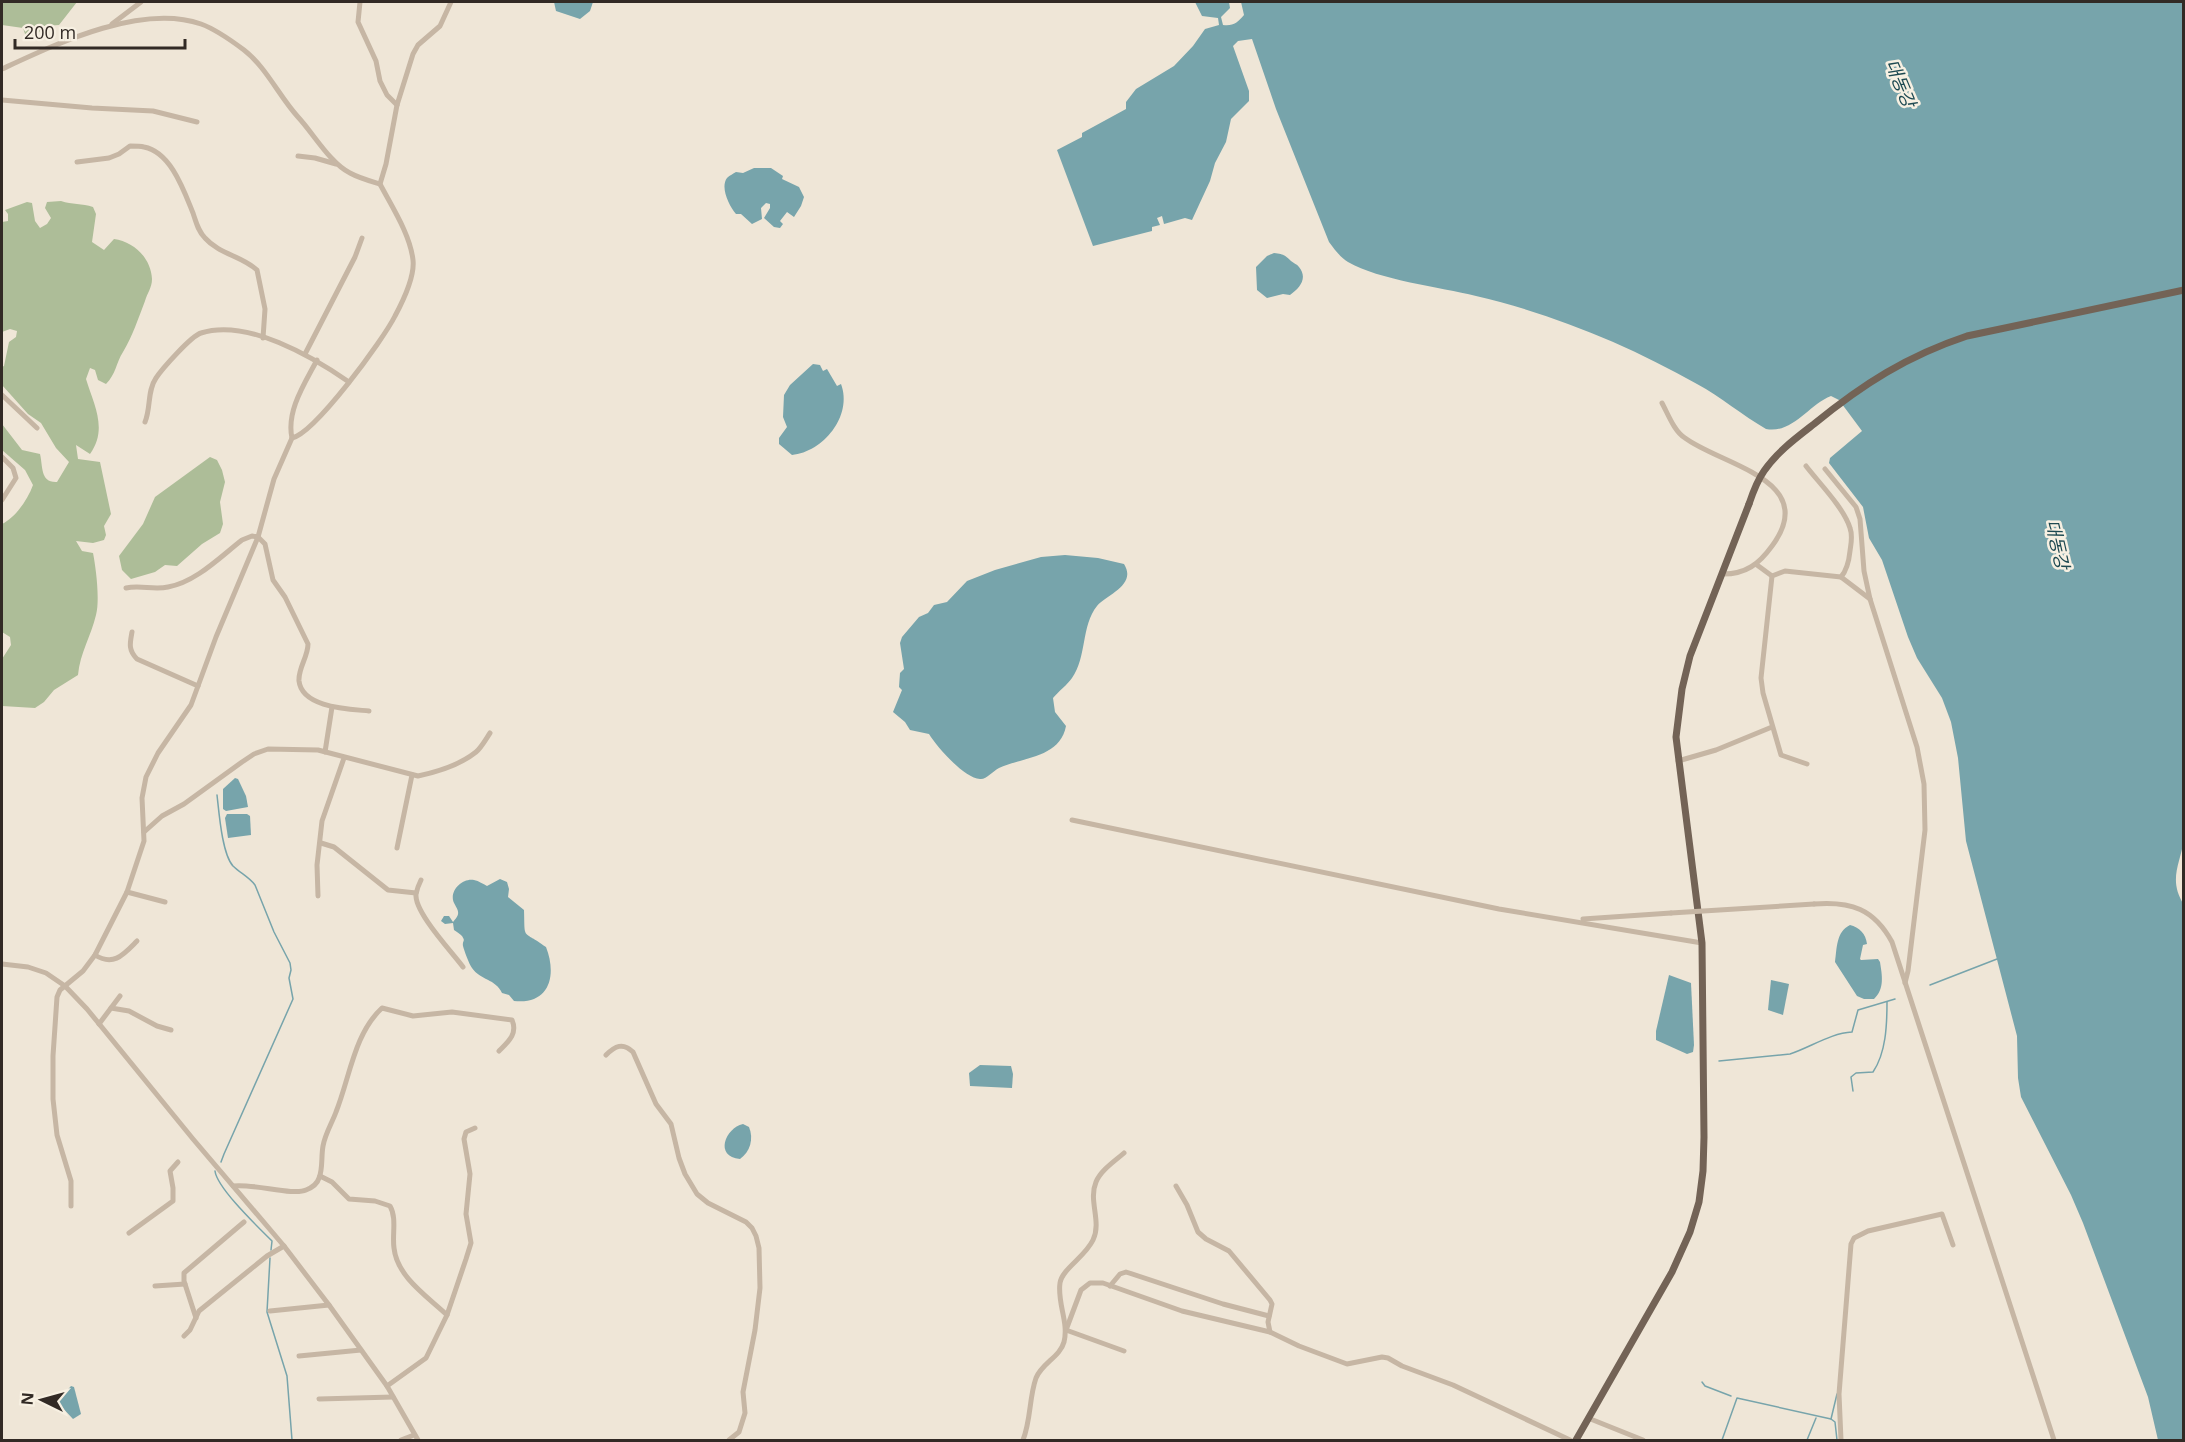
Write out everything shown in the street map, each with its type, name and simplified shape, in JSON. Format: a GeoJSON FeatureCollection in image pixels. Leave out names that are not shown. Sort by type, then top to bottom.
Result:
{"type":"FeatureCollection","features":[{"type":"Feature","properties":{"kind":"main road"},"geometry":{"type":"LineString","coordinates":[[1576,1440],[1672,1272],[1690,1232],[1699,1202],[1704,1137],[1702,943],[1676,737],[1682,689],[1690,656],[1756,484],[1775,456],[1846,398],[1906,360],[1936,346],[1968,336],[2184,290]]}},
{"type":"Feature","properties":{"kind":"street"},"geometry":{"type":"LineString","coordinates":[[111,25],[141,2]]}},
{"type":"Feature","properties":{"kind":"street"},"geometry":{"type":"LineString","coordinates":[[360,2],[358,22],[376,61],[380,81],[387,95],[397,105]]}},
{"type":"Feature","properties":{"kind":"street"},"geometry":{"type":"LineString","coordinates":[[292,438],[303,434],[349,382],[395,317],[412,272],[413,261],[408,243],[380,184],[397,105],[413,54],[418,45],[440,26],[451,2]]}},
{"type":"Feature","properties":{"kind":"street"},"geometry":{"type":"LineString","coordinates":[[2,69],[48,48],[111,25],[160,19],[198,23],[208,27],[256,61],[288,108],[338,165],[349,173],[380,184]]}},
{"type":"Feature","properties":{"kind":"street"},"geometry":{"type":"LineString","coordinates":[[2,100],[153,111],[197,122]]}},
{"type":"Feature","properties":{"kind":"street"},"geometry":{"type":"LineString","coordinates":[[77,162],[109,158],[130,146],[145,147],[155,151],[166,162],[183,189],[205,238],[226,254],[257,270],[266,309],[263,338]]}},
{"type":"Feature","properties":{"kind":"street"},"geometry":{"type":"LineString","coordinates":[[298,156],[338,165]]}},
{"type":"Feature","properties":{"kind":"street"},"geometry":{"type":"LineString","coordinates":[[305,354],[355,257],[362,238]]}},
{"type":"Feature","properties":{"kind":"street"},"geometry":{"type":"LineString","coordinates":[[145,422],[155,379],[170,361],[200,333],[231,330],[263,338],[317,360],[349,382]]}},
{"type":"Feature","properties":{"kind":"street"},"geometry":{"type":"LineString","coordinates":[[71,1206],[71,1182],[57,1135],[53,1099],[57,997],[60,990],[83,971],[95,955],[127,892],[144,841],[142,798],[146,777],[158,753],[191,705],[216,637],[258,537],[274,479],[292,438],[290,432],[296,403],[317,360]]}},
{"type":"Feature","properties":{"kind":"street"},"geometry":{"type":"LineString","coordinates":[[2,395],[38,428]]}},
{"type":"Feature","properties":{"kind":"street"},"geometry":{"type":"LineString","coordinates":[[1662,403],[1683,437],[1756,473],[1775,487],[1780,497],[1785,513],[1783,525],[1775,542],[1757,565],[1736,574],[1723,574]]}},
{"type":"Feature","properties":{"kind":"street"},"geometry":{"type":"LineString","coordinates":[[2,457],[13,468],[16,478],[2,500]]}},
{"type":"Feature","properties":{"kind":"street"},"geometry":{"type":"LineString","coordinates":[[1806,466],[1850,526],[1852,537],[1850,556],[1847,568],[1841,577]]}},
{"type":"Feature","properties":{"kind":"street"},"geometry":{"type":"LineString","coordinates":[[1825,469],[1856,507],[1860,519],[1864,571],[1870,599],[1917,747],[1924,784],[1925,830],[1905,985]]}},
{"type":"Feature","properties":{"kind":"street"},"geometry":{"type":"LineString","coordinates":[[126,588],[135,586],[159,588],[186,582],[242,540],[252,536],[258,537],[265,544],[273,580],[285,597],[308,644],[299,683],[309,696],[332,707],[369,711]]}},
{"type":"Feature","properties":{"kind":"street"},"geometry":{"type":"LineString","coordinates":[[1757,565],[1772,576]]}},
{"type":"Feature","properties":{"kind":"street"},"geometry":{"type":"LineString","coordinates":[[1772,576],[1785,571],[1841,577],[1870,599]]}},
{"type":"Feature","properties":{"kind":"street"},"geometry":{"type":"LineString","coordinates":[[1772,576],[1761,678],[1763,693],[1781,755],[1807,764]]}},
{"type":"Feature","properties":{"kind":"street"},"geometry":{"type":"LineString","coordinates":[[132,632],[129,646],[137,659],[198,686]]}},
{"type":"Feature","properties":{"kind":"street"},"geometry":{"type":"LineString","coordinates":[[325,752],[332,707]]}},
{"type":"Feature","properties":{"kind":"street"},"geometry":{"type":"LineString","coordinates":[[1678,761],[1716,750],[1772,727]]}},
{"type":"Feature","properties":{"kind":"street"},"geometry":{"type":"LineString","coordinates":[[144,832],[162,816],[184,804],[254,754],[268,749],[325,752],[418,776],[459,762],[477,751],[490,733]]}},
{"type":"Feature","properties":{"kind":"street"},"geometry":{"type":"LineString","coordinates":[[318,896],[317,865],[321,843],[321,821],[344,758]]}},
{"type":"Feature","properties":{"kind":"street"},"geometry":{"type":"LineString","coordinates":[[397,848],[412,775]]}},
{"type":"Feature","properties":{"kind":"street"},"geometry":{"type":"LineString","coordinates":[[1072,820],[1498,909],[1702,943]]}},
{"type":"Feature","properties":{"kind":"street"},"geometry":{"type":"LineString","coordinates":[[321,843],[334,848],[388,890],[416,894]]}},
{"type":"Feature","properties":{"kind":"street"},"geometry":{"type":"LineString","coordinates":[[421,880],[416,894],[426,921],[463,967]]}},
{"type":"Feature","properties":{"kind":"street"},"geometry":{"type":"LineString","coordinates":[[127,892],[165,902]]}},
{"type":"Feature","properties":{"kind":"street"},"geometry":{"type":"LineString","coordinates":[[1573,920],[1843,904],[1857,907],[1878,921],[1892,942],[2054,1440]]}},
{"type":"Feature","properties":{"kind":"street"},"geometry":{"type":"LineString","coordinates":[[95,955],[109,960],[117,959],[137,940]]}},
{"type":"Feature","properties":{"kind":"street"},"geometry":{"type":"LineString","coordinates":[[2,964],[28,967],[46,973],[65,986],[99,1024],[284,1246],[387,1386],[418,1440]]}},
{"type":"Feature","properties":{"kind":"street"},"geometry":{"type":"LineString","coordinates":[[99,1024],[120,996]]}},
{"type":"Feature","properties":{"kind":"street"},"geometry":{"type":"LineString","coordinates":[[111,1008],[129,1011],[157,1026],[171,1029]]}},
{"type":"Feature","properties":{"kind":"street"},"geometry":{"type":"LineString","coordinates":[[233,1186],[245,1184],[301,1192],[314,1186],[320,1176],[323,1146],[358,1045],[367,1023],[382,1008],[413,1016],[452,1012],[512,1020],[514,1025],[511,1040],[498,1051]]}},
{"type":"Feature","properties":{"kind":"street"},"geometry":{"type":"LineString","coordinates":[[491,1017],[492,1008]]}},
{"type":"Feature","properties":{"kind":"street"},"geometry":{"type":"LineString","coordinates":[[606,1055],[621,1045],[633,1052],[652,1096],[671,1124],[679,1158],[697,1194],[708,1203],[746,1222],[756,1236],[759,1248],[760,1288],[755,1330],[743,1392],[745,1413],[739,1432],[729,1440]]}},
{"type":"Feature","properties":{"kind":"street"},"geometry":{"type":"LineString","coordinates":[[387,1386],[426,1358],[447,1314],[471,1243],[466,1206],[470,1174],[464,1139],[466,1132],[475,1128]]}},
{"type":"Feature","properties":{"kind":"street"},"geometry":{"type":"LineString","coordinates":[[1066,1330],[1060,1299],[1061,1278],[1067,1269],[1086,1253],[1094,1238],[1097,1219],[1092,1192],[1096,1180],[1125,1153]]}},
{"type":"Feature","properties":{"kind":"street"},"geometry":{"type":"LineString","coordinates":[[129,1233],[173,1201],[170,1171],[178,1162]]}},
{"type":"Feature","properties":{"kind":"street"},"geometry":{"type":"LineString","coordinates":[[320,1176],[332,1182],[349,1199],[390,1206],[393,1218],[394,1252],[400,1267],[409,1279],[447,1314]]}},
{"type":"Feature","properties":{"kind":"street"},"geometry":{"type":"LineString","coordinates":[[1176,1186],[1198,1232],[1229,1251],[1270,1300],[1272,1304],[1269,1316],[1270,1332]]}},
{"type":"Feature","properties":{"kind":"street"},"geometry":{"type":"LineString","coordinates":[[1841,1440],[1839,1394],[1851,1246],[1854,1238],[1868,1231],[1942,1214],[1953,1245]]}},
{"type":"Feature","properties":{"kind":"street"},"geometry":{"type":"LineString","coordinates":[[196,1318],[185,1284],[185,1272],[244,1222]]}},
{"type":"Feature","properties":{"kind":"street"},"geometry":{"type":"LineString","coordinates":[[184,1336],[199,1311],[267,1256],[284,1246]]}},
{"type":"Feature","properties":{"kind":"street"},"geometry":{"type":"LineString","coordinates":[[1110,1286],[1120,1274],[1126,1272],[1223,1304],[1269,1316]]}},
{"type":"Feature","properties":{"kind":"street"},"geometry":{"type":"LineString","coordinates":[[1023,1440],[1037,1376],[1044,1364],[1062,1348],[1066,1330],[1081,1290],[1095,1282],[1182,1311],[1270,1332],[1347,1364],[1382,1357],[1388,1358],[1402,1366],[1453,1385],[1570,1440]]}},
{"type":"Feature","properties":{"kind":"street"},"geometry":{"type":"LineString","coordinates":[[155,1286],[185,1284]]}},
{"type":"Feature","properties":{"kind":"street"},"geometry":{"type":"LineString","coordinates":[[270,1311],[329,1305]]}},
{"type":"Feature","properties":{"kind":"street"},"geometry":{"type":"LineString","coordinates":[[1066,1330],[1124,1352]]}},
{"type":"Feature","properties":{"kind":"street"},"geometry":{"type":"LineString","coordinates":[[299,1356],[362,1350]]}},
{"type":"Feature","properties":{"kind":"street"},"geometry":{"type":"LineString","coordinates":[[319,1399],[393,1396]]}},
{"type":"Feature","properties":{"kind":"street"},"geometry":{"type":"LineString","coordinates":[[1588,1418],[1643,1440]]}},
{"type":"Feature","properties":{"kind":"street"},"geometry":{"type":"LineString","coordinates":[[401,1440],[414,1435]]}},
{"type":"Feature","properties":{"kind":"green space"},"geometry":{"type":"Polygon","coordinates":[[[2,2],[77,2],[59,25],[44,26],[36,36],[26,37],[23,28],[2,25],[2,2]]]}},
{"type":"Feature","properties":{"kind":"green space"},"geometry":{"type":"Polygon","coordinates":[[[61,201],[93,207],[96,214],[92,242],[104,250],[114,239],[135,247],[148,264],[152,282],[133,333],[109,380],[106,384],[98,380],[95,370],[90,368],[86,379],[96,408],[99,426],[95,445],[90,454],[76,445],[78,459],[100,462],[111,514],[104,526],[106,535],[104,540],[93,543],[76,541],[82,551],[93,553],[98,593],[96,615],[78,675],[54,690],[44,702],[35,708],[2,706],[2,659],[11,645],[10,637],[2,632],[2,524],[21,507],[33,485],[25,470],[2,450],[2,424],[22,450],[40,454],[43,473],[48,480],[57,482],[69,462],[56,448],[41,423],[28,414],[2,385],[2,367],[9,342],[16,337],[17,331],[10,329],[2,332],[2,222],[8,221],[8,214],[5,210],[27,202],[32,203],[35,221],[40,228],[51,218],[45,208],[47,202],[61,201]]]}},
{"type":"Feature","properties":{"kind":"green space"},"geometry":{"type":"Polygon","coordinates":[[[210,457],[217,460],[225,482],[220,502],[223,524],[220,533],[202,544],[177,566],[165,565],[155,572],[131,579],[122,570],[119,556],[143,524],[155,497],[210,457]]]}},
{"type":"Feature","properties":{"kind":"water"},"geometry":{"type":"Polygon","coordinates":[[[554,2],[593,2],[590,11],[580,19],[556,11],[554,2]]]}},
{"type":"Feature","properties":{"kind":"water","name":"대동강"},"geometry":{"type":"Polygon","coordinates":[[[1195,2],[1229,2],[1230,8],[1221,17],[1223,25],[1230,25],[1244,15],[1241,2],[2183,2],[2184,839],[2176,880],[2179,896],[2184,905],[2183,1440],[2158,1440],[2148,1397],[2083,1223],[2021,1097],[2017,1036],[1966,841],[1958,758],[1951,722],[1942,698],[1917,658],[1908,637],[1882,560],[1869,538],[1863,507],[1829,463],[1830,458],[1862,431],[1839,400],[1831,396],[1792,423],[1776,429],[1766,429],[1715,395],[1671,370],[1562,321],[1505,303],[1376,274],[1348,262],[1329,242],[1276,109],[1252,39],[1238,41],[1233,46],[1249,91],[1249,101],[1231,119],[1226,142],[1192,220],[1185,218],[1164,224],[1162,216],[1157,218],[1160,225],[1152,227],[1152,231],[1093,246],[1057,150],[1082,137],[1082,133],[1126,109],[1126,102],[1136,89],[1174,66],[1205,29],[1219,25],[1218,18],[1202,16],[1195,2]]]}},
{"type":"Feature","properties":{"kind":"water"},"geometry":{"type":"Polygon","coordinates":[[[754,168],[771,168],[783,176],[782,179],[799,187],[804,197],[794,217],[787,212],[780,221],[783,224],[780,228],[774,227],[764,218],[770,204],[766,203],[761,208],[762,219],[752,224],[741,214],[736,214],[728,201],[724,186],[727,178],[736,172],[743,173],[754,168]]]}},
{"type":"Feature","properties":{"kind":"water"},"geometry":{"type":"Polygon","coordinates":[[[1274,253],[1284,255],[1297,265],[1302,271],[1303,279],[1300,286],[1290,295],[1283,294],[1267,298],[1257,290],[1256,267],[1267,256],[1274,253]]]}},
{"type":"Feature","properties":{"kind":"water"},"geometry":{"type":"Polygon","coordinates":[[[813,364],[820,365],[823,371],[827,369],[837,386],[841,384],[844,396],[843,408],[839,420],[824,440],[814,447],[792,455],[779,444],[779,438],[787,427],[783,417],[784,395],[790,385],[813,364]]]}},
{"type":"Feature","properties":{"kind":"water"},"geometry":{"type":"Polygon","coordinates":[[[1065,555],[1098,558],[1124,564],[1127,578],[1120,588],[1097,606],[1092,614],[1077,670],[1053,698],[1055,712],[1066,726],[1062,737],[1056,745],[1039,755],[999,768],[982,779],[974,777],[952,761],[929,734],[910,730],[905,722],[893,712],[902,690],[899,687],[900,673],[904,669],[900,643],[902,637],[919,617],[928,613],[934,605],[947,602],[967,581],[995,570],[1041,557],[1065,555]]]}},
{"type":"Feature","properties":{"kind":"water"},"geometry":{"type":"Polygon","coordinates":[[[235,778],[238,779],[246,796],[248,807],[226,811],[223,809],[223,789],[235,778]]]}},
{"type":"Feature","properties":{"kind":"water"},"geometry":{"type":"Polygon","coordinates":[[[227,814],[250,816],[251,835],[228,838],[225,818],[227,814]]]}},
{"type":"Feature","properties":{"kind":"water"},"geometry":{"type":"Polygon","coordinates":[[[500,879],[507,882],[508,897],[524,910],[526,934],[546,947],[549,958],[551,968],[548,986],[536,998],[526,1001],[514,1001],[509,995],[502,993],[496,985],[475,972],[465,954],[462,936],[454,930],[453,923],[445,924],[441,921],[444,916],[449,916],[453,922],[457,916],[458,910],[453,896],[456,888],[462,883],[474,880],[487,886],[500,879]]]}},
{"type":"Feature","properties":{"kind":"water"},"geometry":{"type":"Polygon","coordinates":[[[1850,925],[1861,931],[1866,940],[1867,944],[1863,945],[1860,959],[1878,959],[1880,962],[1881,986],[1874,999],[1857,996],[1835,962],[1840,936],[1850,925]]]}},
{"type":"Feature","properties":{"kind":"water"},"geometry":{"type":"Polygon","coordinates":[[[1669,975],[1691,983],[1694,1045],[1693,1052],[1687,1054],[1656,1040],[1669,975]]]}},
{"type":"Feature","properties":{"kind":"water"},"geometry":{"type":"Polygon","coordinates":[[[1771,980],[1789,984],[1783,1015],[1768,1010],[1771,980]]]}},
{"type":"Feature","properties":{"kind":"water"},"geometry":{"type":"Polygon","coordinates":[[[980,1065],[1011,1066],[1012,1088],[970,1086],[969,1073],[980,1065]]]}},
{"type":"Feature","properties":{"kind":"water"},"geometry":{"type":"Polygon","coordinates":[[[743,1124],[749,1127],[751,1141],[746,1153],[740,1159],[727,1153],[725,1142],[731,1131],[743,1124]]]}},
{"type":"Feature","properties":{"kind":"water"},"geometry":{"type":"Polygon","coordinates":[[[71,1386],[74,1387],[81,1414],[73,1419],[57,1402],[71,1386]]]}},
{"type":"Feature","properties":{"kind":"waterway"},"geometry":{"type":"LineString","coordinates":[[217,795],[226,852],[233,866],[255,885],[274,932],[290,963],[289,978],[293,999],[221,1162]]}},
{"type":"Feature","properties":{"kind":"waterway"},"geometry":{"type":"LineString","coordinates":[[1930,985],[1997,959]]}},
{"type":"Feature","properties":{"kind":"waterway"},"geometry":{"type":"LineString","coordinates":[[1719,1061],[1790,1054],[1829,1038],[1852,1032],[1858,1010],[1895,999]]}},
{"type":"Feature","properties":{"kind":"waterway"},"geometry":{"type":"LineString","coordinates":[[1853,1091],[1851,1077],[1856,1073],[1873,1072],[1881,1056],[1886,1029],[1887,1002]]}},
{"type":"Feature","properties":{"kind":"waterway"},"geometry":{"type":"LineString","coordinates":[[215,1171],[230,1197],[272,1241],[271,1250]]}},
{"type":"Feature","properties":{"kind":"waterway"},"geometry":{"type":"LineString","coordinates":[[270,1258],[267,1312],[287,1376],[292,1440]]}},
{"type":"Feature","properties":{"kind":"waterway"},"geometry":{"type":"LineString","coordinates":[[1702,1382],[1705,1386],[1731,1396]]}},
{"type":"Feature","properties":{"kind":"waterway"},"geometry":{"type":"LineString","coordinates":[[1831,1419],[1837,1394]]}},
{"type":"Feature","properties":{"kind":"waterway"},"geometry":{"type":"LineString","coordinates":[[1722,1440],[1737,1398],[1831,1419],[1835,1422],[1837,1440]]}},
{"type":"Feature","properties":{"kind":"waterway"},"geometry":{"type":"LineString","coordinates":[[1807,1440],[1816,1418]]}}]}
